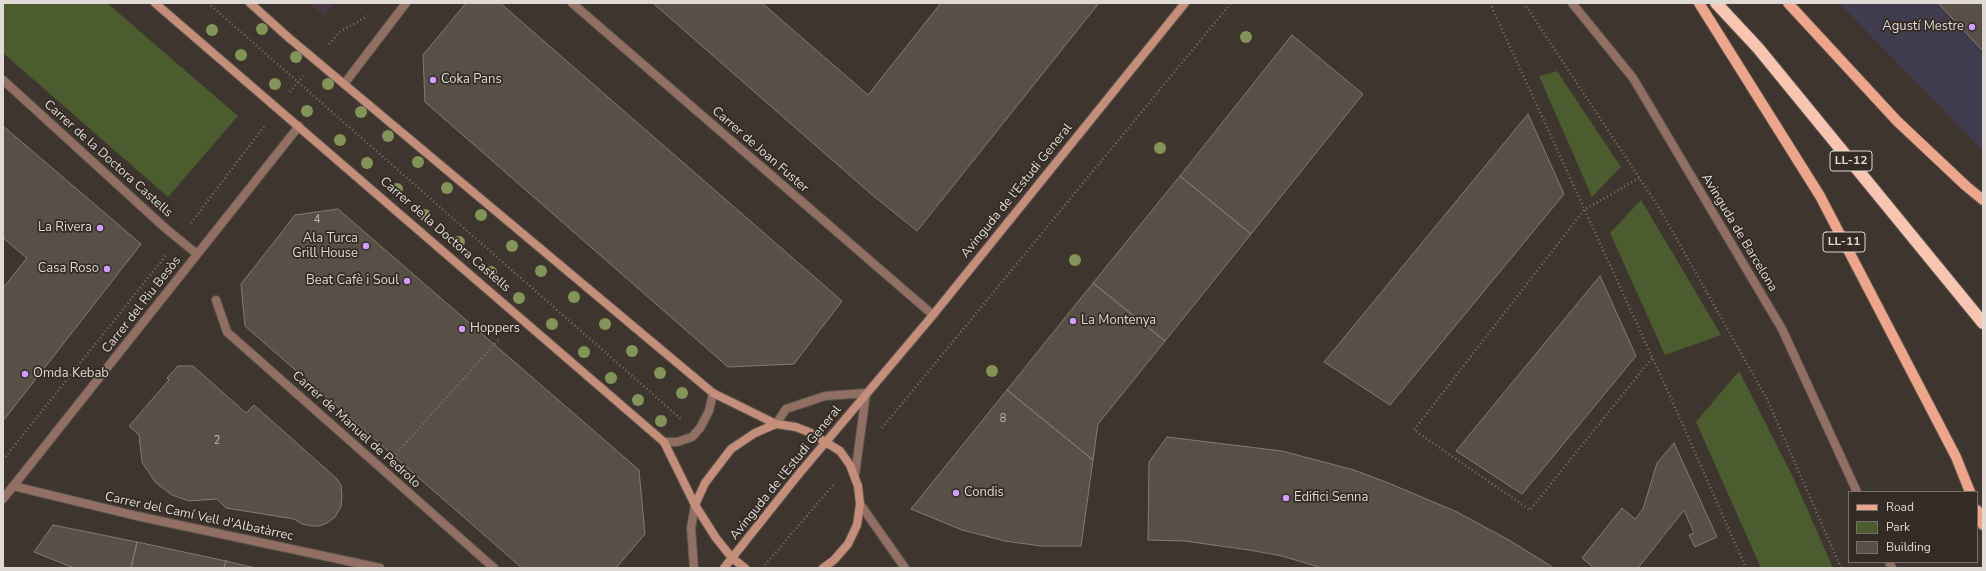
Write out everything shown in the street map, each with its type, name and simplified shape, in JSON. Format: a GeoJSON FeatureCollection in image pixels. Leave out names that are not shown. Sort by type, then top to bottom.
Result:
{"type":"FeatureCollection","features":[{"type":"Feature","properties":{"kind":"highway","name":"LL-12"},"geometry":{"type":"LineString","coordinates":[[1716,3],[1758,48],[1983,323]]}},
{"type":"Feature","properties":{"kind":"main road","name":"LL-11"},"geometry":{"type":"LineString","coordinates":[[1699,3],[1820,196],[1956,457],[1970,491]]}},
{"type":"Feature","properties":{"kind":"main road"},"geometry":{"type":"LineString","coordinates":[[1788,3],[1897,121],[1983,200]]}},
{"type":"Feature","properties":{"kind":"main road"},"geometry":{"type":"LineString","coordinates":[[1978,512],[1983,525]]}},
{"type":"Feature","properties":{"kind":"street","name":"Carrer de la Doctora Castells"},"geometry":{"type":"LineString","coordinates":[[155,3],[664,442],[695,505],[716,538],[732,558],[745,568]]}},
{"type":"Feature","properties":{"kind":"street"},"geometry":{"type":"LineString","coordinates":[[250,3],[344,84],[713,393],[776,424],[796,427],[827,442],[840,451],[855,475],[860,504],[857,525],[848,544],[834,560],[823,568]]}},
{"type":"Feature","properties":{"kind":"street"},"geometry":{"type":"LineString","coordinates":[[344,84],[406,3]]}},
{"type":"Feature","properties":{"kind":"street","name":"Carrer de Joan Fuster"},"geometry":{"type":"LineString","coordinates":[[572,3],[933,314]]}},
{"type":"Feature","properties":{"kind":"street","name":"Avinguda de l'Estudi General"},"geometry":{"type":"LineString","coordinates":[[724,568],[866,393],[933,314],[1185,3]]}},
{"type":"Feature","properties":{"kind":"street","name":"Avinguda de Barcelona"},"geometry":{"type":"LineString","coordinates":[[1572,3],[1633,78],[1789,341],[1857,491]]}},
{"type":"Feature","properties":{"kind":"street","name":"Carrer de la Doctora Castells"},"geometry":{"type":"LineString","coordinates":[[3,80],[158,221],[197,254]]}},
{"type":"Feature","properties":{"kind":"street","name":"Carrer del Riu Besòs"},"geometry":{"type":"LineString","coordinates":[[3,499],[299,126]]}},
{"type":"Feature","properties":{"kind":"street","name":"Carrer de Manuel de Pedrolo"},"geometry":{"type":"LineString","coordinates":[[216,300],[227,332],[494,568]]}},
{"type":"Feature","properties":{"kind":"street"},"geometry":{"type":"LineString","coordinates":[[664,442],[677,442],[692,437],[700,428],[709,411],[713,393]]}},
{"type":"Feature","properties":{"kind":"street","name":"Avinguda de l'Estudi General"},"geometry":{"type":"LineString","coordinates":[[855,475],[866,393]]}},
{"type":"Feature","properties":{"kind":"street","name":"Avinguda de l'Estudi General"},"geometry":{"type":"LineString","coordinates":[[776,424],[786,410],[804,403],[825,396],[866,393]]}},
{"type":"Feature","properties":{"kind":"street"},"geometry":{"type":"LineString","coordinates":[[694,568],[691,528],[695,505],[705,483],[731,449],[755,433],[776,424]]}},
{"type":"Feature","properties":{"kind":"street","name":"Carrer del Camí Vell d'Albatàrrec"},"geometry":{"type":"LineString","coordinates":[[13,486],[144,518],[380,568]]}},
{"type":"Feature","properties":{"kind":"street"},"geometry":{"type":"LineString","coordinates":[[860,504],[905,568]]}},
{"type":"Feature","properties":{"kind":"path"},"geometry":{"type":"LineString","coordinates":[[208,3],[684,422]]}},
{"type":"Feature","properties":{"kind":"path"},"geometry":{"type":"LineString","coordinates":[[857,456],[1231,3]]}},
{"type":"Feature","properties":{"kind":"path"},"geometry":{"type":"LineString","coordinates":[[1490,3],[1746,568]]}},
{"type":"Feature","properties":{"kind":"path"},"geometry":{"type":"LineString","coordinates":[[1524,3],[1658,206],[1767,400],[1841,568]]}},
{"type":"Feature","properties":{"kind":"path"},"geometry":{"type":"LineString","coordinates":[[341,31],[366,18],[370,13]]}},
{"type":"Feature","properties":{"kind":"path"},"geometry":{"type":"LineString","coordinates":[[285,98],[306,72]]}},
{"type":"Feature","properties":{"kind":"path"},"geometry":{"type":"LineString","coordinates":[[189,225],[251,144]]}},
{"type":"Feature","properties":{"kind":"path"},"geometry":{"type":"LineString","coordinates":[[1639,178],[1584,210],[1414,430],[1530,510],[1652,358]]}},
{"type":"Feature","properties":{"kind":"path"},"geometry":{"type":"LineString","coordinates":[[3,460],[168,252]]}},
{"type":"Feature","properties":{"kind":"path"},"geometry":{"type":"LineString","coordinates":[[383,470],[500,338]]}},
{"type":"Feature","properties":{"kind":"path"},"geometry":{"type":"LineString","coordinates":[[762,568],[850,465]]}},
{"type":"Feature","properties":{"kind":"shaded area"},"geometry":{"type":"Polygon","coordinates":[[[309,3],[335,3],[324,16],[309,3]]]}},
{"type":"Feature","properties":{"kind":"shaded area"},"geometry":{"type":"Polygon","coordinates":[[[1839,3],[1983,3],[1983,151],[1977,145],[1839,3]]]}},
{"type":"Feature","properties":{"kind":"green space"},"geometry":{"type":"Polygon","coordinates":[[[3,3],[107,3],[238,116],[168,197],[3,53],[3,3]]]}},
{"type":"Feature","properties":{"kind":"green space"},"geometry":{"type":"Polygon","coordinates":[[[1557,71],[1621,167],[1592,197],[1539,76],[1557,71]]]}},
{"type":"Feature","properties":{"kind":"green space"},"geometry":{"type":"Polygon","coordinates":[[[1641,200],[1721,335],[1665,355],[1610,233],[1641,200]]]}},
{"type":"Feature","properties":{"kind":"green space"},"geometry":{"type":"Polygon","coordinates":[[[1739,371],[1794,479],[1833,568],[1761,568],[1696,422],[1739,371]]]}},
{"type":"Feature","properties":{"kind":"building"},"geometry":{"type":"Polygon","coordinates":[[[466,3],[500,3],[842,301],[794,364],[728,367],[425,102],[423,55],[466,3]]]}},
{"type":"Feature","properties":{"kind":"building"},"geometry":{"type":"Polygon","coordinates":[[[653,3],[762,3],[868,95],[941,3],[1099,3],[917,231],[870,193],[653,3]]]}},
{"type":"Feature","properties":{"kind":"building","name":"Agustí Mestre"},"geometry":{"type":"Polygon","coordinates":[[[1938,3],[1983,3],[1983,51],[1938,3]]]}},
{"type":"Feature","properties":{"kind":"building"},"geometry":{"type":"Polygon","coordinates":[[[1292,35],[1363,94],[1251,234],[1180,176],[1292,35]]]}},
{"type":"Feature","properties":{"kind":"building"},"geometry":{"type":"Polygon","coordinates":[[[1528,114],[1564,194],[1390,405],[1324,362],[1528,114]]]}},
{"type":"Feature","properties":{"kind":"building"},"geometry":{"type":"Polygon","coordinates":[[[3,126],[141,244],[3,421],[3,288],[27,258],[3,238],[3,126]]]}},
{"type":"Feature","properties":{"kind":"building"},"geometry":{"type":"Polygon","coordinates":[[[1180,176],[1251,234],[1165,341],[1093,283],[1180,176]]]}},
{"type":"Feature","properties":{"kind":"building"},"geometry":{"type":"Polygon","coordinates":[[[338,209],[639,470],[645,534],[616,568],[522,568],[245,326],[241,284],[295,215],[338,209]]]}},
{"type":"Feature","properties":{"kind":"building"},"geometry":{"type":"Polygon","coordinates":[[[1600,276],[1636,356],[1522,494],[1456,451],[1600,276]]]}},
{"type":"Feature","properties":{"kind":"building"},"geometry":{"type":"Polygon","coordinates":[[[1093,283],[1165,341],[1098,424],[1093,460],[1007,390],[1093,283]]]}},
{"type":"Feature","properties":{"kind":"building"},"geometry":{"type":"Polygon","coordinates":[[[178,366],[193,366],[246,413],[254,405],[336,478],[341,485],[342,496],[341,507],[335,517],[327,523],[319,526],[311,526],[302,524],[294,519],[226,508],[217,499],[189,501],[172,495],[156,483],[142,462],[139,435],[129,426],[169,380],[167,378],[178,366]]]}},
{"type":"Feature","properties":{"kind":"building"},"geometry":{"type":"Polygon","coordinates":[[[1007,390],[1093,460],[1081,546],[1041,546],[1005,541],[962,530],[911,509],[1007,390]]]}},
{"type":"Feature","properties":{"kind":"building","name":"Edifici Senna"},"geometry":{"type":"Polygon","coordinates":[[[1167,437],[1282,451],[1354,470],[1457,512],[1509,540],[1554,568],[1322,568],[1282,556],[1249,550],[1185,541],[1148,540],[1149,462],[1167,437]]]}},
{"type":"Feature","properties":{"kind":"building"},"geometry":{"type":"Polygon","coordinates":[[[1674,443],[1717,537],[1695,547],[1689,535],[1694,533],[1684,510],[1638,568],[1594,568],[1582,558],[1622,508],[1635,519],[1643,509],[1657,463],[1674,443]]]}},
{"type":"Feature","properties":{"kind":"building"},"geometry":{"type":"Polygon","coordinates":[[[53,525],[137,542],[131,568],[74,568],[34,552],[53,525]]]}},
{"type":"Feature","properties":{"kind":"building"},"geometry":{"type":"Polygon","coordinates":[[[137,542],[226,561],[224,568],[131,568],[137,542]]]}},
{"type":"Feature","properties":{"kind":"building"},"geometry":{"type":"Polygon","coordinates":[[[226,561],[246,566],[257,568],[224,568],[226,561]]]}},
{"type":"Feature","properties":{"kind":"place","name":"Agustí Mestre"},"geometry":{"type":"Point","coordinates":[1972,27]}},
{"type":"Feature","properties":{"kind":"place","name":"Coka Pans"},"geometry":{"type":"Point","coordinates":[433,80]}},
{"type":"Feature","properties":{"kind":"place","name":"La Rivera"},"geometry":{"type":"Point","coordinates":[100,228]}},
{"type":"Feature","properties":{"kind":"place","name":"Ala Turca Grill House"},"geometry":{"type":"Point","coordinates":[366,246]}},
{"type":"Feature","properties":{"kind":"place","name":"Casa Roso"},"geometry":{"type":"Point","coordinates":[107,269]}},
{"type":"Feature","properties":{"kind":"place","name":"Beat Cafè i Soul"},"geometry":{"type":"Point","coordinates":[407,281]}},
{"type":"Feature","properties":{"kind":"place","name":"La Montenya"},"geometry":{"type":"Point","coordinates":[1073,321]}},
{"type":"Feature","properties":{"kind":"place","name":"Hoppers"},"geometry":{"type":"Point","coordinates":[462,329]}},
{"type":"Feature","properties":{"kind":"place","name":"Omda Kebab"},"geometry":{"type":"Point","coordinates":[25,374]}},
{"type":"Feature","properties":{"kind":"place","name":"Condis"},"geometry":{"type":"Point","coordinates":[956,493]}},
{"type":"Feature","properties":{"kind":"place","name":"Edifici Senna"},"geometry":{"type":"Point","coordinates":[1286,498]}}]}
